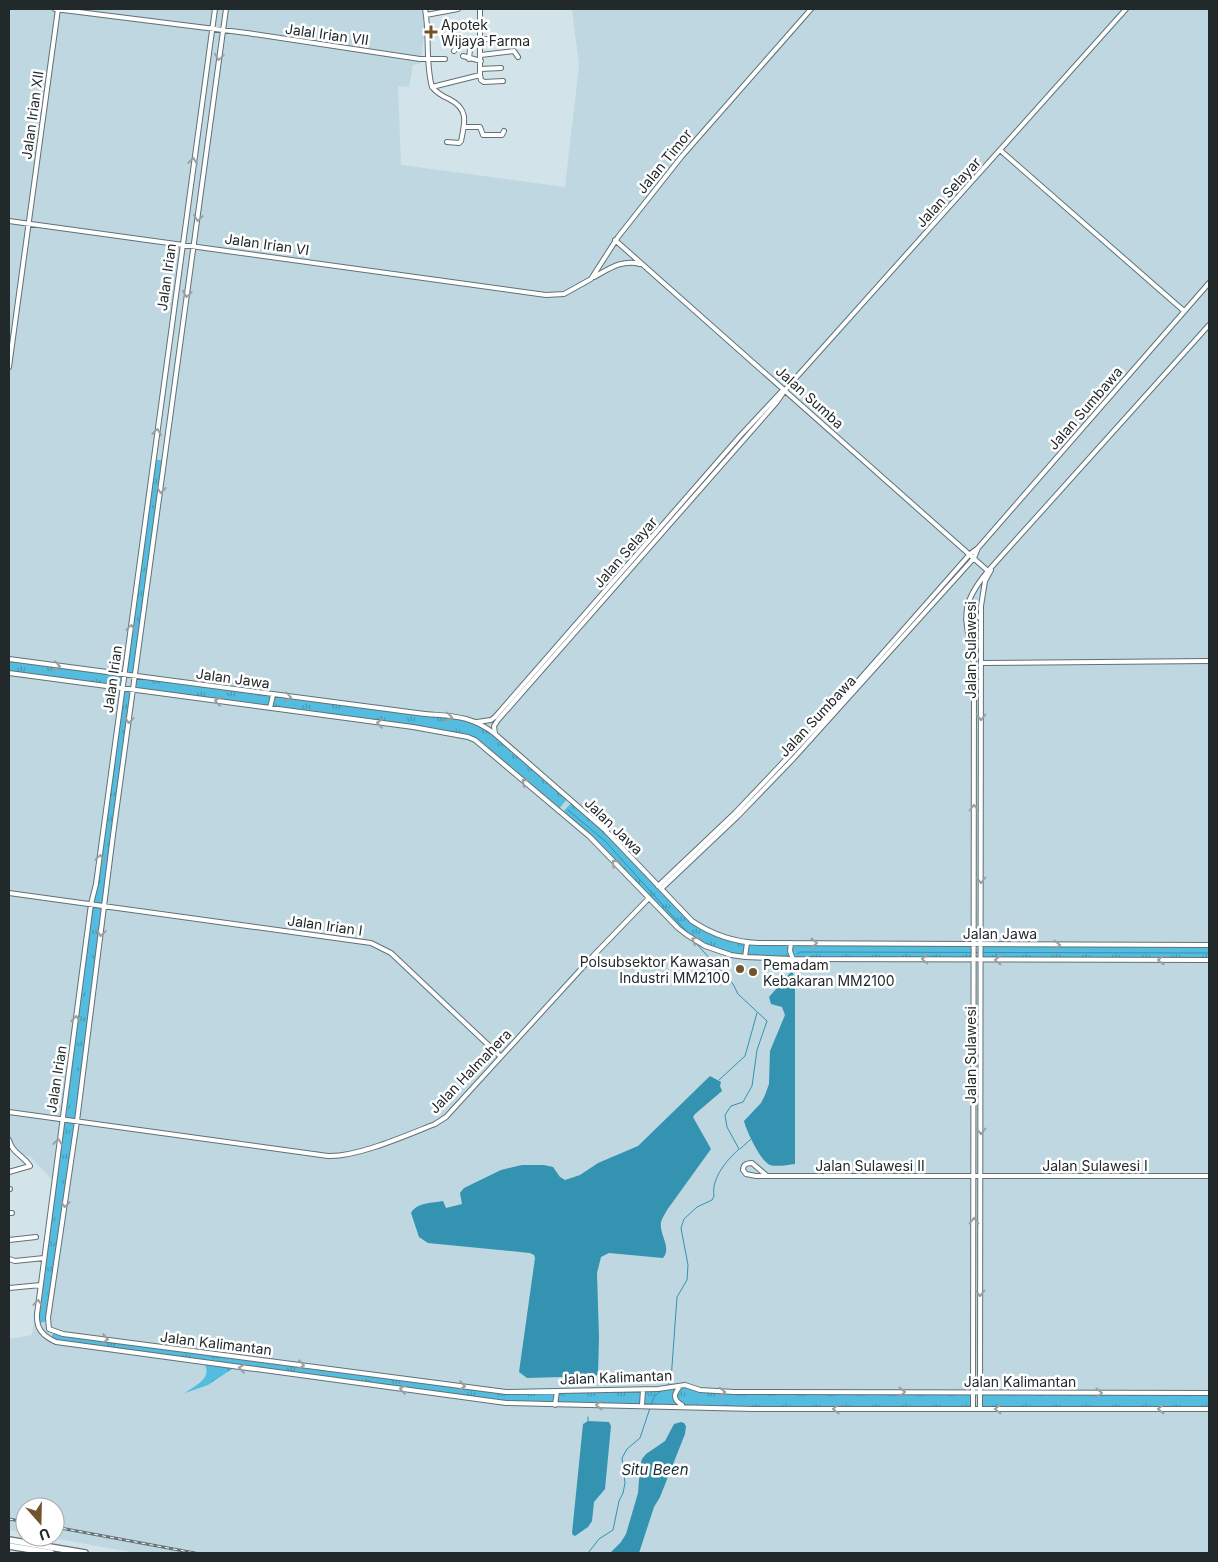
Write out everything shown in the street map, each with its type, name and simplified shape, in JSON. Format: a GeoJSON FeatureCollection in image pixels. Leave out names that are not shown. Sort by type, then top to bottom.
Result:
{"type":"FeatureCollection","features":[{"type":"Feature","properties":{"kind":"highway"},"geometry":{"type":"LineString","coordinates":[[9,1540],[85,1553]]}},
{"type":"Feature","properties":{"kind":"highway"},"geometry":{"type":"LineString","coordinates":[[9,1548],[30,1553]]}},
{"type":"Feature","properties":{"kind":"highway"},"geometry":{"type":"LineString","coordinates":[[9,1548],[51,1553]]}},
{"type":"Feature","properties":{"kind":"street","name":"Jalal Irian VII"},"geometry":{"type":"LineString","coordinates":[[56,9],[223,30],[420,59],[445,59]]}},
{"type":"Feature","properties":{"kind":"street","name":"Jalan Irian XII"},"geometry":{"type":"LineString","coordinates":[[9,367],[56,9]]}},
{"type":"Feature","properties":{"kind":"street","name":"Jalan Irian"},"geometry":{"type":"LineString","coordinates":[[36,1319],[91,904],[96,884],[215,9]]}},
{"type":"Feature","properties":{"kind":"street","name":"Jalan Irian"},"geometry":{"type":"LineString","coordinates":[[48,1319],[226,9]]}},
{"type":"Feature","properties":{"kind":"street"},"geometry":{"type":"LineString","coordinates":[[425,9],[432,87],[441,95],[459,105],[463,112],[464,127],[462,141],[459,143],[448,142]]}},
{"type":"Feature","properties":{"kind":"street"},"geometry":{"type":"LineString","coordinates":[[426,15],[458,9]]}},
{"type":"Feature","properties":{"kind":"street"},"geometry":{"type":"LineString","coordinates":[[480,9],[481,80],[484,82],[503,81]]}},
{"type":"Feature","properties":{"kind":"street","name":"Jalan Timor"},"geometry":{"type":"LineString","coordinates":[[523,291],[558,295],[579,287],[591,279],[615,240],[682,156],[811,9]]}},
{"type":"Feature","properties":{"kind":"street","name":"Jalan Selayar"},"geometry":{"type":"LineString","coordinates":[[494,734],[496,722],[532,676],[781,392],[785,390],[1126,9]]}},
{"type":"Feature","properties":{"kind":"street"},"geometry":{"type":"LineString","coordinates":[[454,51],[458,45],[467,41],[494,40]]}},
{"type":"Feature","properties":{"kind":"street"},"geometry":{"type":"LineString","coordinates":[[469,59],[470,49]]}},
{"type":"Feature","properties":{"kind":"street"},"geometry":{"type":"LineString","coordinates":[[481,55],[514,51],[518,57]]}},
{"type":"Feature","properties":{"kind":"street"},"geometry":{"type":"LineString","coordinates":[[463,56],[480,61]]}},
{"type":"Feature","properties":{"kind":"street"},"geometry":{"type":"LineString","coordinates":[[480,69],[501,68]]}},
{"type":"Feature","properties":{"kind":"street"},"geometry":{"type":"LineString","coordinates":[[432,87],[480,75]]}},
{"type":"Feature","properties":{"kind":"street"},"geometry":{"type":"LineString","coordinates":[[464,127],[480,127],[483,135],[502,135],[504,131]]}},
{"type":"Feature","properties":{"kind":"street"},"geometry":{"type":"LineString","coordinates":[[1000,150],[1184,311]]}},
{"type":"Feature","properties":{"kind":"street","name":"Jalan Irian VI"},"geometry":{"type":"LineString","coordinates":[[9,221],[523,291]]}},
{"type":"Feature","properties":{"kind":"street","name":"Jalan Sumba"},"geometry":{"type":"LineString","coordinates":[[615,240],[988,570]]}},
{"type":"Feature","properties":{"kind":"street"},"geometry":{"type":"LineString","coordinates":[[591,279],[619,264],[630,262],[643,265]]}},
{"type":"Feature","properties":{"kind":"street","name":"Jalan Sumbawa"},"geometry":{"type":"LineString","coordinates":[[660,888],[738,816],[838,707],[1209,283]]}},
{"type":"Feature","properties":{"kind":"street"},"geometry":{"type":"LineString","coordinates":[[994,566],[1209,325]]}},
{"type":"Feature","properties":{"kind":"street"},"geometry":{"type":"LineString","coordinates":[[153,460],[165,461]]}},
{"type":"Feature","properties":{"kind":"street","name":"Jalan Sumbawa"},"geometry":{"type":"LineString","coordinates":[[850,693],[974,558],[978,548]]}},
{"type":"Feature","properties":{"kind":"street","name":"Jalan Sulawesi"},"geometry":{"type":"LineString","coordinates":[[973,1409],[974,663],[966,620],[969,600],[974,590],[988,570],[994,566]]}},
{"type":"Feature","properties":{"kind":"street","name":"Jalan Sulawesi"},"geometry":{"type":"LineString","coordinates":[[980,1409],[981,619],[982,590],[985,580],[994,566]]}},
{"type":"Feature","properties":{"kind":"street"},"geometry":{"type":"LineString","coordinates":[[966,620],[974,615],[981,619]]}},
{"type":"Feature","properties":{"kind":"street","name":"Jalan Jawa"},"geometry":{"type":"LineString","coordinates":[[9,659],[273,695],[469,719],[477,722],[494,734],[605,830],[683,913],[700,926],[725,938],[747,942],[973,946],[1209,945]]}},
{"type":"Feature","properties":{"kind":"street"},"geometry":{"type":"LineString","coordinates":[[974,663],[1209,661]]}},
{"type":"Feature","properties":{"kind":"street","name":"Jalan Jawa"},"geometry":{"type":"LineString","coordinates":[[9,673],[439,731],[468,737],[475,740],[590,837],[678,928],[695,940],[718,952],[745,957],[793,959],[1209,960]]}},
{"type":"Feature","properties":{"kind":"street"},"geometry":{"type":"LineString","coordinates":[[270,708],[273,695]]}},
{"type":"Feature","properties":{"kind":"street","name":"Jalan Selayar"},"geometry":{"type":"LineString","coordinates":[[477,722],[493,719],[506,707]]}},
{"type":"Feature","properties":{"kind":"street","name":"Jalan Irian I"},"geometry":{"type":"LineString","coordinates":[[9,893],[378,945],[391,953],[432,990],[501,1057]]}},
{"type":"Feature","properties":{"kind":"street","name":"Jalan Halmahera"},"geometry":{"type":"LineString","coordinates":[[9,1112],[328,1156],[340,1157],[358,1152],[441,1121],[649,898]]}},
{"type":"Feature","properties":{"kind":"street"},"geometry":{"type":"LineString","coordinates":[[745,957],[747,942]]}},
{"type":"Feature","properties":{"kind":"street"},"geometry":{"type":"LineString","coordinates":[[791,943],[790,951],[793,959]]}},
{"type":"Feature","properties":{"kind":"street"},"geometry":{"type":"LineString","coordinates":[[9,1140],[12,1149],[30,1166],[9,1172]]}},
{"type":"Feature","properties":{"kind":"street","name":"Jalan Sulawesi II"},"geometry":{"type":"LineString","coordinates":[[766,1175],[752,1163],[744,1164],[743,1166],[742,1170],[746,1174],[756,1176],[980,1176]]}},
{"type":"Feature","properties":{"kind":"street","name":"Jalan Sulawesi I"},"geometry":{"type":"LineString","coordinates":[[980,1176],[1209,1176]]}},
{"type":"Feature","properties":{"kind":"street"},"geometry":{"type":"LineString","coordinates":[[9,1240],[36,1237]]}},
{"type":"Feature","properties":{"kind":"street"},"geometry":{"type":"LineString","coordinates":[[9,1259],[15,1261],[44,1258]]}},
{"type":"Feature","properties":{"kind":"street"},"geometry":{"type":"LineString","coordinates":[[9,1288],[41,1285]]}},
{"type":"Feature","properties":{"kind":"street"},"geometry":{"type":"LineString","coordinates":[[36,1319],[41,1323],[46,1322],[48,1319]]}},
{"type":"Feature","properties":{"kind":"street"},"geometry":{"type":"LineString","coordinates":[[36,1319],[42,1334],[56,1342]]}},
{"type":"Feature","properties":{"kind":"street"},"geometry":{"type":"LineString","coordinates":[[48,1319],[49,1329],[57,1333]]}},
{"type":"Feature","properties":{"kind":"street"},"geometry":{"type":"LineString","coordinates":[[56,1342],[51,1337],[52,1334],[57,1333]]}},
{"type":"Feature","properties":{"kind":"street","name":"Jalan Kalimantan"},"geometry":{"type":"LineString","coordinates":[[57,1333],[506,1392],[658,1390],[687,1385],[711,1391],[734,1392],[1209,1393]]}},
{"type":"Feature","properties":{"kind":"street","name":"Jalan Kalimantan"},"geometry":{"type":"LineString","coordinates":[[56,1342],[506,1403],[753,1409],[1209,1409]]}},
{"type":"Feature","properties":{"kind":"street"},"geometry":{"type":"LineString","coordinates":[[315,1377],[317,1367]]}},
{"type":"Feature","properties":{"kind":"street"},"geometry":{"type":"LineString","coordinates":[[680,1386],[675,1393],[675,1398],[676,1402],[683,1406]]}},
{"type":"Feature","properties":{"kind":"street"},"geometry":{"type":"LineString","coordinates":[[642,1406],[643,1390]]}},
{"type":"Feature","properties":{"kind":"street"},"geometry":{"type":"LineString","coordinates":[[555,1405],[557,1391]]}},
{"type":"Feature","properties":{"kind":"shaded area"},"geometry":{"type":"Polygon","coordinates":[[[9,9],[422,9],[425,30],[420,64],[413,65],[409,87],[398,86],[401,165],[565,187],[579,65],[572,9],[1209,9],[1209,1553],[137,1553],[65,1540],[65,1497],[15,1497],[15,1531],[9,1530],[9,1339],[32,1335],[54,1182],[30,1156],[13,1153],[9,1137],[9,9]]]}},
{"type":"Feature","properties":{"kind":"green space"},"geometry":{"type":"Polygon","coordinates":[[[153,459],[165,461],[136,676],[461,718],[483,724],[568,798],[558,810],[468,737],[133,690],[77,1121],[47,1321],[40,1323],[37,1319],[91,904],[96,884],[122,688],[9,673],[9,659],[124,674],[153,459]],[[124,675],[123,688],[133,689],[135,676],[124,675]]]}},
{"type":"Feature","properties":{"kind":"green space"},"geometry":{"type":"Polygon","coordinates":[[[572,802],[621,846],[683,913],[700,926],[736,941],[974,944],[973,960],[745,957],[712,949],[678,928],[590,837],[562,813],[572,802]]]}},
{"type":"Feature","properties":{"kind":"green space"},"geometry":{"type":"Polygon","coordinates":[[[981,944],[1209,945],[1209,960],[981,960],[981,944]]]}},
{"type":"Feature","properties":{"kind":"green space"},"geometry":{"type":"Polygon","coordinates":[[[54,1333],[506,1392],[658,1389],[685,1385],[711,1391],[973,1392],[973,1409],[701,1408],[506,1403],[235,1367],[208,1385],[185,1393],[205,1377],[206,1368],[204,1363],[56,1342],[52,1339],[54,1333]]]}},
{"type":"Feature","properties":{"kind":"green space"},"geometry":{"type":"Polygon","coordinates":[[[980,1392],[1209,1393],[1209,1409],[980,1409],[980,1392]]]}},
{"type":"Feature","properties":{"kind":"water"},"geometry":{"type":"Polygon","coordinates":[[[791,972],[795,981],[795,1164],[773,1166],[766,1163],[758,1152],[744,1121],[761,1103],[765,1095],[769,1084],[770,1051],[785,1015],[782,1007],[771,1004],[769,997],[791,972]]]}},
{"type":"Feature","properties":{"kind":"water"},"geometry":{"type":"Polygon","coordinates":[[[710,1076],[721,1082],[722,1091],[693,1117],[711,1149],[662,1219],[661,1227],[666,1245],[663,1258],[609,1253],[601,1257],[597,1273],[598,1374],[596,1376],[527,1378],[519,1372],[534,1255],[530,1253],[428,1243],[419,1237],[411,1213],[417,1207],[430,1203],[443,1201],[446,1208],[462,1204],[460,1193],[464,1188],[501,1170],[522,1165],[553,1167],[560,1177],[565,1180],[580,1175],[598,1163],[638,1146],[710,1076]]]}},
{"type":"Feature","properties":{"kind":"water"},"geometry":{"type":"Polygon","coordinates":[[[588,1421],[609,1422],[611,1426],[605,1489],[594,1502],[592,1521],[588,1527],[575,1536],[572,1533],[583,1424],[588,1421]]]}},
{"type":"Feature","properties":{"kind":"water","name":"Situ Been"},"geometry":{"type":"Polygon","coordinates":[[[681,1422],[686,1426],[685,1434],[660,1497],[654,1507],[639,1553],[610,1553],[626,1534],[638,1493],[642,1459],[665,1441],[674,1424],[681,1422]]]}},
{"type":"Feature","properties":{"kind":"waterway"},"geometry":{"type":"LineString","coordinates":[[568,810],[605,841],[688,933]]}},
{"type":"Feature","properties":{"kind":"waterway"},"geometry":{"type":"LineString","coordinates":[[667,1386],[671,1380],[677,1297],[687,1280],[688,1265],[681,1228],[684,1219],[697,1207],[712,1200],[717,1176],[739,1149],[727,1127],[725,1115],[731,1106],[743,1102],[752,1086],[757,1050],[767,1021],[738,994],[733,984],[694,941]]}},
{"type":"Feature","properties":{"kind":"waterway"},"geometry":{"type":"LineString","coordinates":[[797,954],[800,952],[1209,953]]}},
{"type":"Feature","properties":{"kind":"waterway"},"geometry":{"type":"LineString","coordinates":[[791,972],[794,962]]}},
{"type":"Feature","properties":{"kind":"waterway"},"geometry":{"type":"LineString","coordinates":[[719,1080],[745,1056],[757,1013]]}},
{"type":"Feature","properties":{"kind":"waterway"},"geometry":{"type":"LineString","coordinates":[[740,1149],[751,1139]]}},
{"type":"Feature","properties":{"kind":"waterway"},"geometry":{"type":"LineString","coordinates":[[651,1405],[654,1397],[662,1390]]}},
{"type":"Feature","properties":{"kind":"waterway"},"geometry":{"type":"LineString","coordinates":[[588,1553],[599,1539],[613,1530],[625,1483],[622,1458],[627,1449],[640,1438],[650,1408]]}},
{"type":"Feature","properties":{"kind":"railway"},"geometry":{"type":"LineString","coordinates":[[9,1519],[15,1520]]}},
{"type":"Feature","properties":{"kind":"railway"},"geometry":{"type":"LineString","coordinates":[[65,1529],[195,1553]]}},
{"type":"Feature","properties":{"kind":"place","name":"Apotek Wijaya Farma"},"geometry":{"type":"Point","coordinates":[431,32]}},
{"type":"Feature","properties":{"kind":"place","name":"Polsubsektor Kawasan Industri MM2100"},"geometry":{"type":"Point","coordinates":[740,969]}},
{"type":"Feature","properties":{"kind":"place","name":"Pemadam Kebakaran MM2100"},"geometry":{"type":"Point","coordinates":[753,972]}}]}
